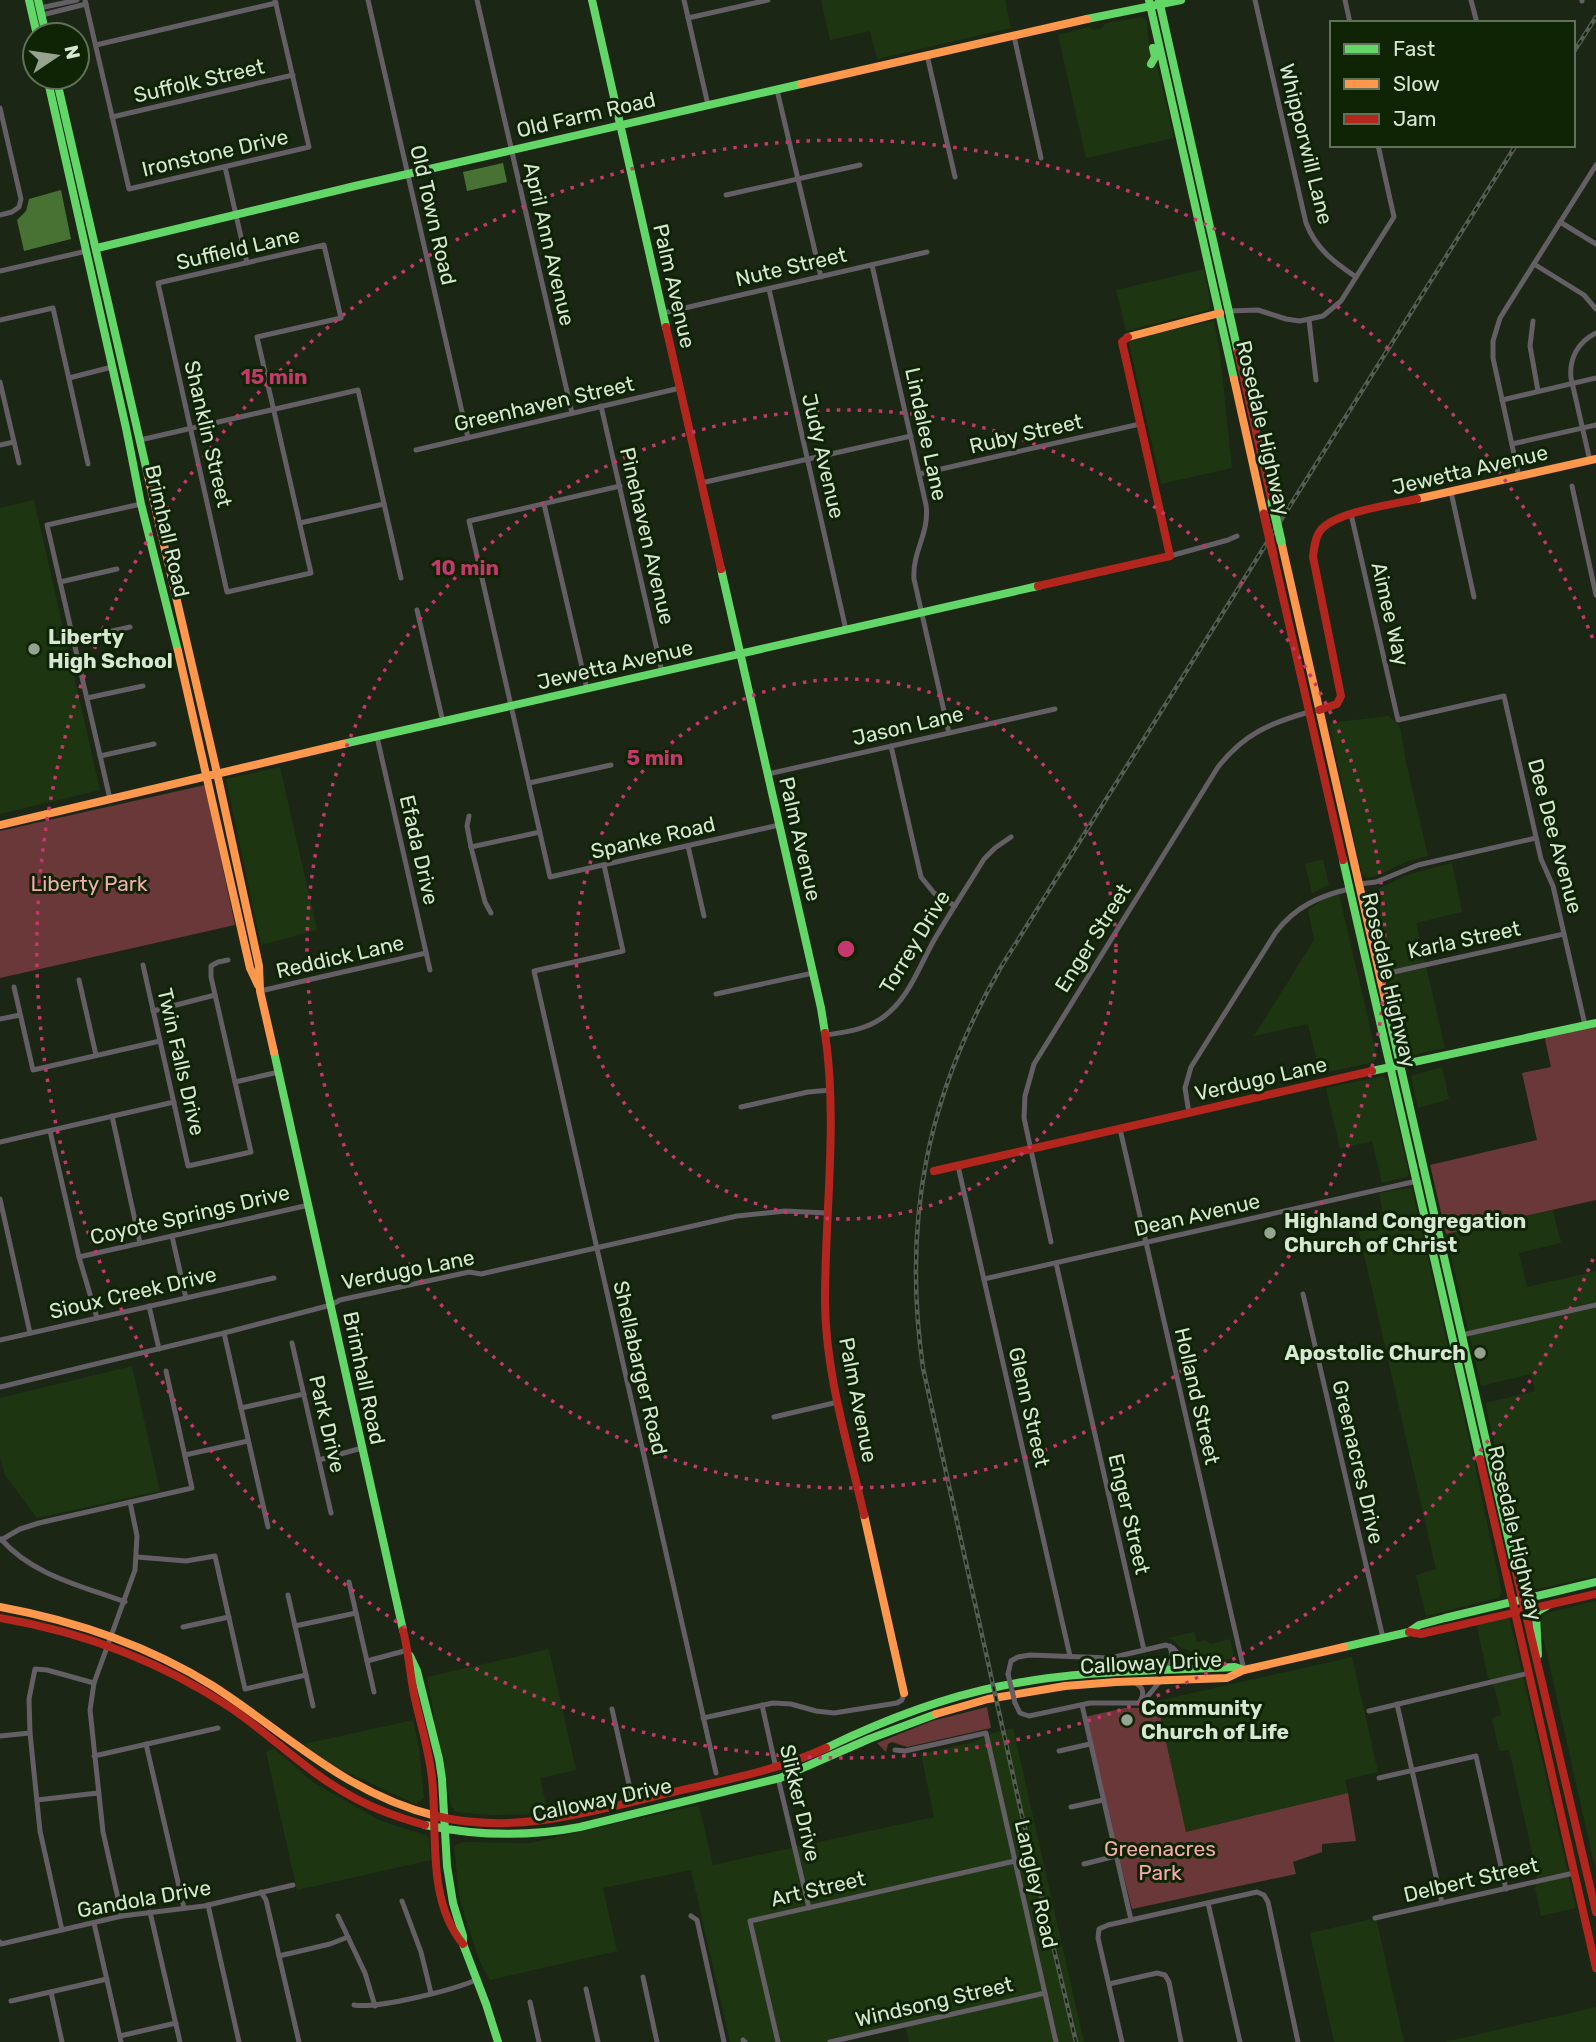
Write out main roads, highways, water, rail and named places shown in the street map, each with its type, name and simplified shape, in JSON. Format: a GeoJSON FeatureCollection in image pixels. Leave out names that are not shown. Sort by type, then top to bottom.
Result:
{"type":"FeatureCollection","features":[{"type":"Feature","properties":{"kind":"railway"},"geometry":{"type":"LineString","coordinates":[[1575,50],[1596,17]]}},
{"type":"Feature","properties":{"kind":"railway"},"geometry":{"type":"LineString","coordinates":[[1076,2042],[1020,1807],[923,1368],[917,1314],[916,1261],[926,1160],[938,1111],[955,1063],[1001,967],[1515,147]]}},
{"type":"Feature","properties":{"kind":"place","name":"Liberty High School"},"geometry":{"type":"Point","coordinates":[34,649]}},
{"type":"Feature","properties":{"kind":"place","name":"Highland Congregation Church of Christ"},"geometry":{"type":"Point","coordinates":[1270,1233]}},
{"type":"Feature","properties":{"kind":"place","name":"Apostolic Church"},"geometry":{"type":"Point","coordinates":[1480,1353]}},
{"type":"Feature","properties":{"kind":"place","name":"Community Church of Life"},"geometry":{"type":"Point","coordinates":[1127,1720]}},
{"type":"Feature","properties":{"kind":"park label","name":"Liberty Park"},"geometry":{"type":"Point","coordinates":[89,884]}},
{"type":"Feature","properties":{"kind":"park label","name":"Greenacres Park"},"geometry":{"type":"Point","coordinates":[1160,1861]}}]}
